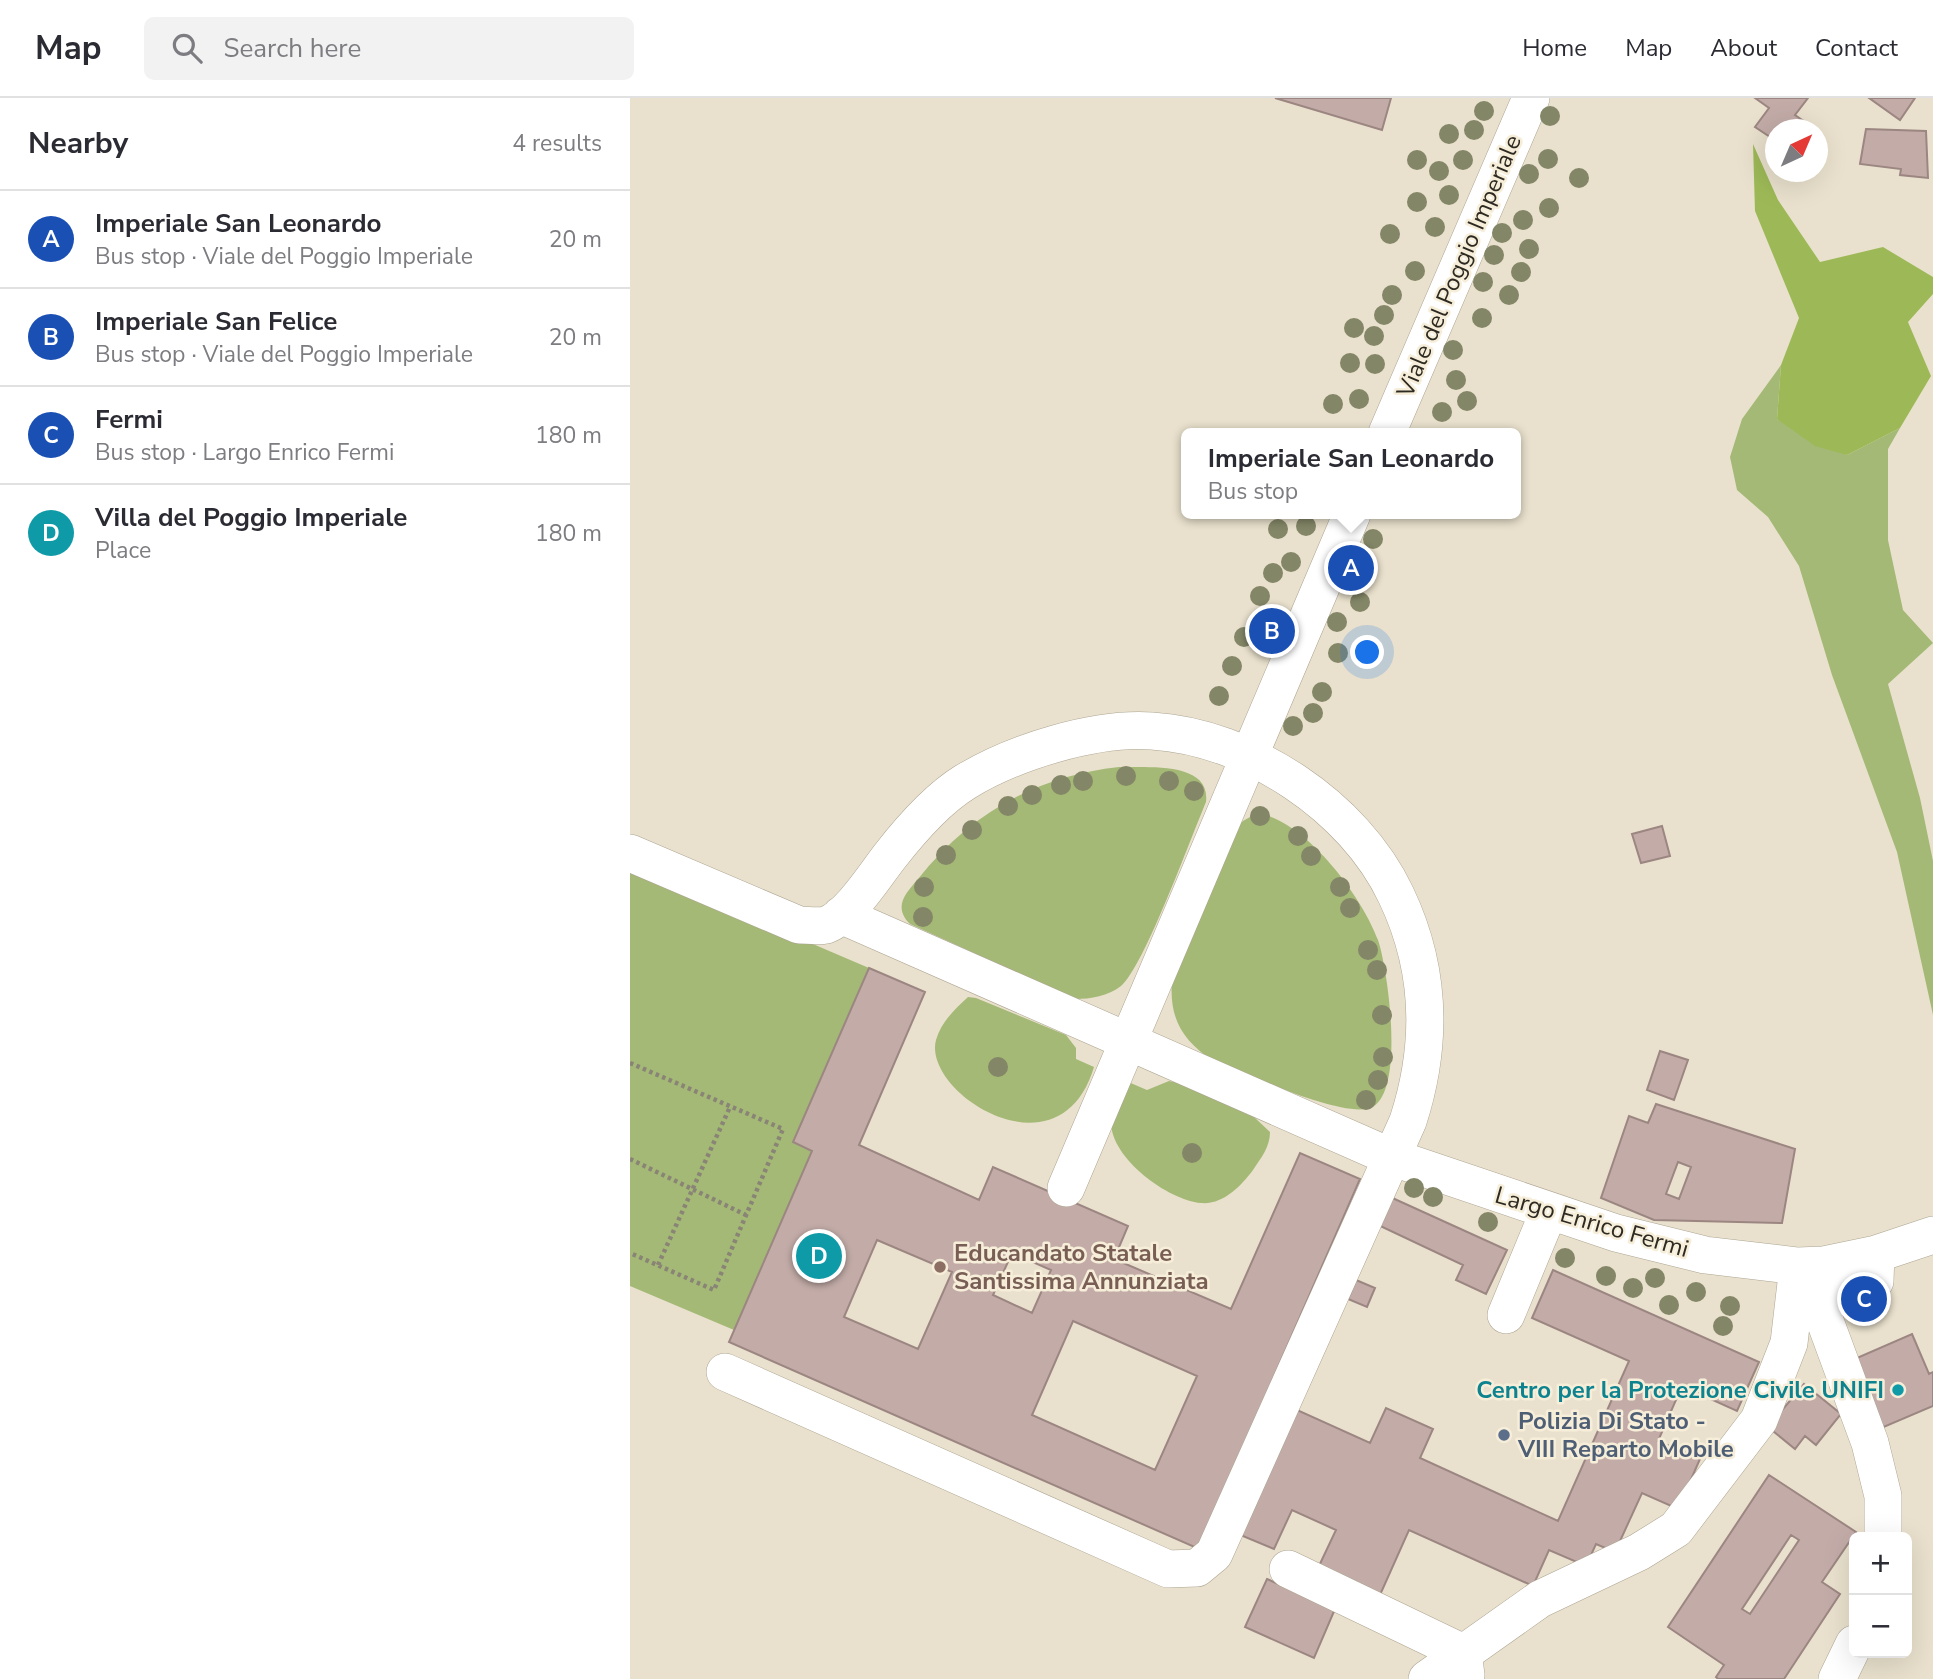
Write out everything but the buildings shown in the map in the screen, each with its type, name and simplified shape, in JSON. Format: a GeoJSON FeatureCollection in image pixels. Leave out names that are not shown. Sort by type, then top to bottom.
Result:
{"type":"FeatureCollection","features":[{"type":"Feature","properties":{"kind":"street","name":"Viale del Poggio Imperiale"},"geometry":{"type":"LineString","coordinates":[[1389,428],[1531,98]]}},
{"type":"Feature","properties":{"kind":"street"},"geometry":{"type":"LineString","coordinates":[[1066,1188],[1350,519]]}},
{"type":"Feature","properties":{"kind":"street"},"geometry":{"type":"LineString","coordinates":[[630,853],[799,925],[825,925],[841,915],[924,816],[965,782],[1019,757],[1104,733],[1153,731],[1222,744],[1315,798],[1346,825],[1393,889],[1412,929],[1421,967],[1426,1046],[1418,1088],[1391,1157],[1214,1554],[1197,1567],[1168,1569],[725,1372]]}},
{"type":"Feature","properties":{"kind":"street","name":"Largo Enrico Fermi"},"geometry":{"type":"LineString","coordinates":[[841,915],[1391,1157],[1616,1233],[1705,1255],[1803,1284],[1823,1265],[1876,1254],[1932,1236]]}},
{"type":"Feature","properties":{"kind":"street"},"geometry":{"type":"LineString","coordinates":[[1506,1315],[1549,1211]]}},
{"type":"Feature","properties":{"kind":"street"},"geometry":{"type":"LineString","coordinates":[[1803,1284],[1870,1443],[1883,1496],[1883,1532]]}},
{"type":"Feature","properties":{"kind":"street"},"geometry":{"type":"LineString","coordinates":[[1427,1679],[1465,1666],[1540,1599],[1639,1552],[1676,1529],[1759,1420],[1789,1343],[1803,1284]]}},
{"type":"Feature","properties":{"kind":"street"},"geometry":{"type":"LineString","coordinates":[[1288,1569],[1465,1666]]}},
{"type":"Feature","properties":{"kind":"street"},"geometry":{"type":"LineString","coordinates":[[1837,1679],[1849,1654]]}},
{"type":"Feature","properties":{"kind":"path"},"geometry":{"type":"LineString","coordinates":[[630,1063],[783,1129],[714,1290],[630,1253]]}},
{"type":"Feature","properties":{"kind":"path"},"geometry":{"type":"LineString","coordinates":[[659,1265],[730,1107]]}},
{"type":"Feature","properties":{"kind":"path"},"geometry":{"type":"LineString","coordinates":[[630,1159],[746,1215]]}},
{"type":"Feature","properties":{"kind":"green space"},"geometry":{"type":"Polygon","coordinates":[[[1753,144],[1765,171],[1765,182],[1770,182],[1778,200],[1820,262],[1883,247],[1933,277],[1933,294],[1908,322],[1931,376],[1900,428],[1847,455],[1815,446],[1777,419],[1781,365],[1799,318],[1755,211],[1753,144]]]}},
{"type":"Feature","properties":{"kind":"green space"},"geometry":{"type":"Polygon","coordinates":[[[1781,365],[1777,419],[1847,455],[1900,428],[1888,449],[1888,540],[1903,610],[1933,643],[1888,684],[1920,798],[1933,861],[1933,1015],[1897,852],[1832,675],[1799,566],[1768,517],[1737,490],[1730,457],[1742,419],[1781,365]]]}},
{"type":"Feature","properties":{"kind":"green space"},"geometry":{"type":"Polygon","coordinates":[[[1119,767],[1175,769],[1188,773],[1198,779],[1205,789],[1206,802],[1154,929],[1131,974],[1121,986],[1099,996],[1075,999],[910,924],[905,918],[902,906],[909,890],[938,856],[983,817],[1033,789],[1060,779],[1119,767]]]}},
{"type":"Feature","properties":{"kind":"green space"},"geometry":{"type":"Polygon","coordinates":[[[1257,813],[1294,830],[1330,863],[1359,903],[1378,940],[1389,1002],[1391,1057],[1388,1080],[1381,1098],[1370,1108],[1338,1107],[1316,1101],[1213,1061],[1193,1045],[1175,1017],[1172,981],[1236,829],[1243,821],[1257,813]]]}},
{"type":"Feature","properties":{"kind":"green space"},"geometry":{"type":"Polygon","coordinates":[[[630,866],[869,968],[793,1142],[812,1151],[734,1330],[630,1286],[630,866]]]}},
{"type":"Feature","properties":{"kind":"green space"},"geometry":{"type":"Polygon","coordinates":[[[968,997],[1066,1035],[1076,1048],[1076,1059],[1094,1067],[1077,1101],[1053,1118],[1025,1123],[997,1116],[971,1102],[950,1083],[937,1061],[936,1040],[953,1011],[968,997]]]}},
{"type":"Feature","properties":{"kind":"green space"},"geometry":{"type":"Polygon","coordinates":[[[1126,1081],[1147,1090],[1169,1081],[1178,1083],[1254,1117],[1270,1132],[1264,1152],[1243,1182],[1224,1198],[1201,1203],[1173,1194],[1143,1175],[1120,1149],[1113,1135],[1111,1116],[1126,1081]]]}},
{"type":"Feature","properties":{"kind":"place","name":"Imperiale San Leonardo"},"geometry":{"type":"Point","coordinates":[1351,568]}},
{"type":"Feature","properties":{"kind":"place","name":"Imperiale San Felice"},"geometry":{"type":"Point","coordinates":[1272,631]}},
{"type":"Feature","properties":{"kind":"place","name":"Villa del Poggio Imperiale"},"geometry":{"type":"Point","coordinates":[819,1256]}},
{"type":"Feature","properties":{"kind":"place","name":"Educandato Statale Santissima Annunziata"},"geometry":{"type":"Point","coordinates":[940,1267]}},
{"type":"Feature","properties":{"kind":"place","name":"Fermi"},"geometry":{"type":"Point","coordinates":[1864,1299]}},
{"type":"Feature","properties":{"kind":"place","name":"Centro per la Protezione Civile UNIFI"},"geometry":{"type":"Point","coordinates":[1898,1390]}},
{"type":"Feature","properties":{"kind":"place","name":"Polizia Di Stato - VIII Reparto Mobile"},"geometry":{"type":"Point","coordinates":[1504,1435]}}]}
